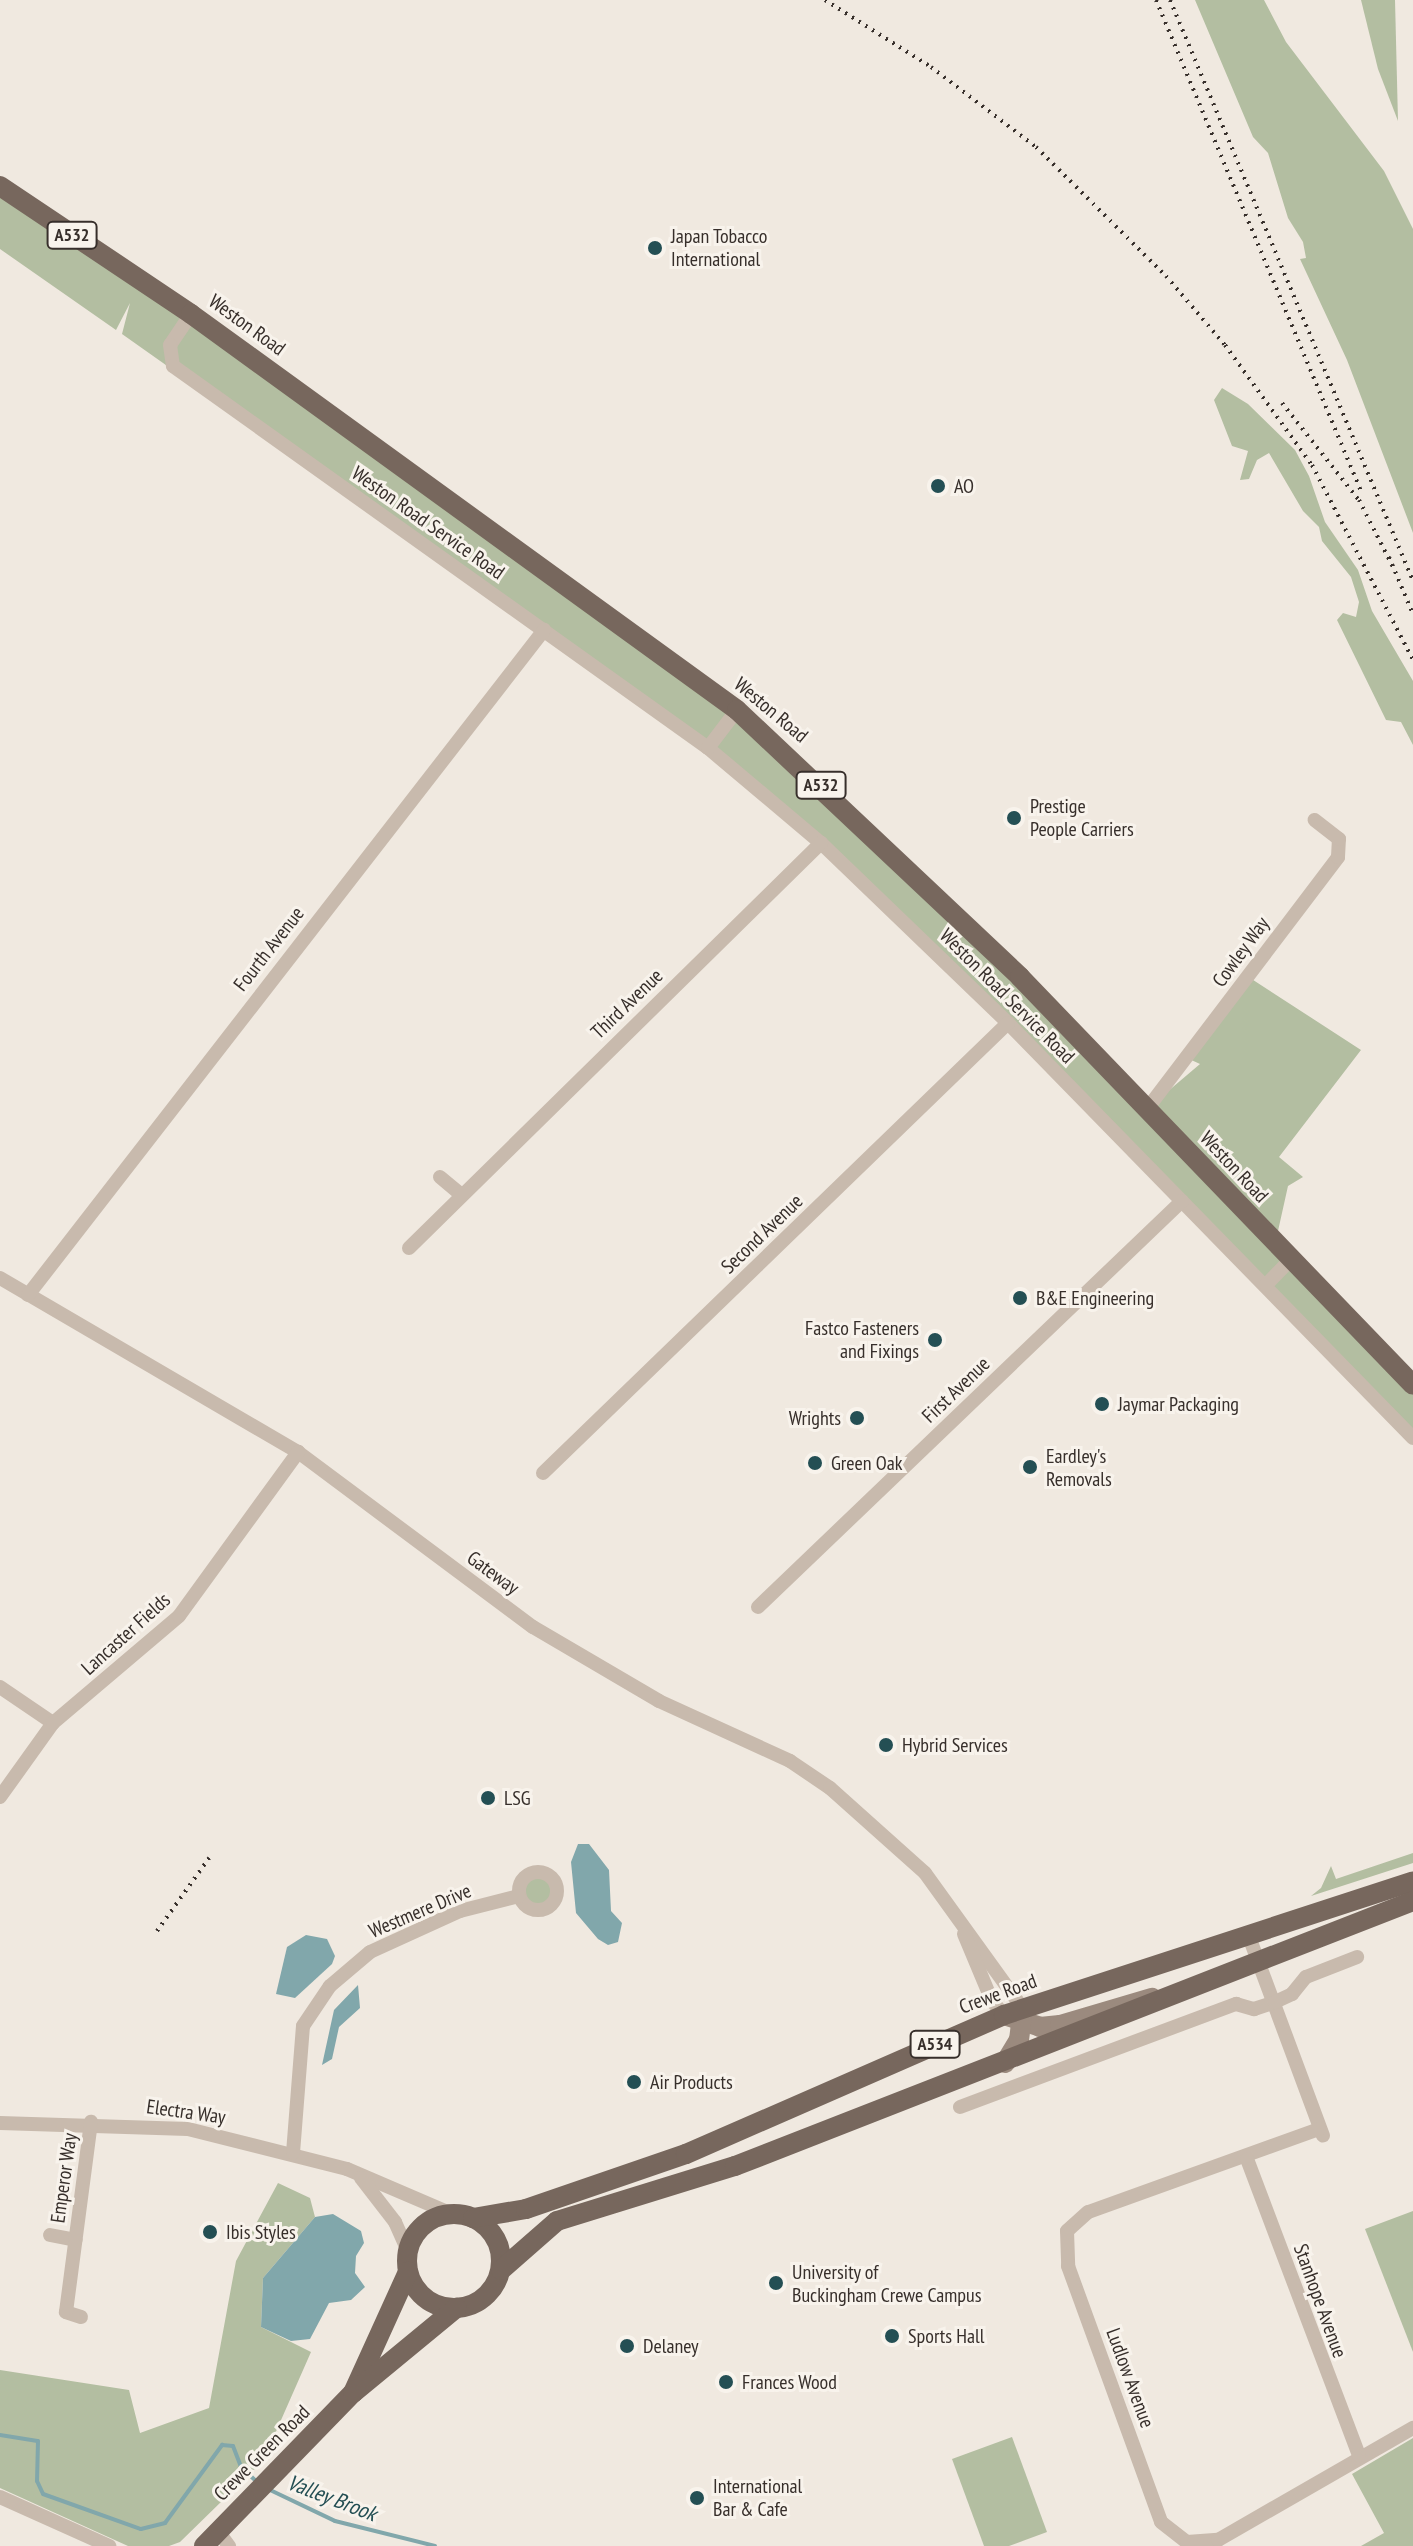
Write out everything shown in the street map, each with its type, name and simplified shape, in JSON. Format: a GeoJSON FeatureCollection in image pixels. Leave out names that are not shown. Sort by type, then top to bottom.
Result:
{"type":"FeatureCollection","features":[{"type":"Feature","properties":{"kind":"main road","name":"Weston Road"},"geometry":{"type":"LineString","coordinates":[[0,186],[191,314],[737,710],[1008,966],[1289,1261],[1413,1385]]}},
{"type":"Feature","properties":{"kind":"main road","name":"Crewe Road"},"geometry":{"type":"LineString","coordinates":[[473,2218],[539,2206],[686,2154],[1017,2015],[1248,1934],[1413,1881]]}},
{"type":"Feature","properties":{"kind":"main road","name":"A534"},"geometry":{"type":"LineString","coordinates":[[456,2308],[484,2296],[501,2270],[557,2221],[735,2166],[1413,1901]]}},
{"type":"Feature","properties":{"kind":"main road","name":"A534"},"geometry":{"type":"LineString","coordinates":[[408,2261],[421,2227],[452,2214],[473,2218]]}},
{"type":"Feature","properties":{"kind":"main road"},"geometry":{"type":"LineString","coordinates":[[473,2218],[493,2236],[501,2270]]}},
{"type":"Feature","properties":{"kind":"main road"},"geometry":{"type":"LineString","coordinates":[[408,2261],[423,2298],[456,2308]]}},
{"type":"Feature","properties":{"kind":"main road","name":"Crewe Green Road"},"geometry":{"type":"LineString","coordinates":[[353,2393],[384,2335],[408,2261]]}},
{"type":"Feature","properties":{"kind":"main road","name":"Crewe Green Road"},"geometry":{"type":"LineString","coordinates":[[217,2541],[253,2496],[353,2393],[456,2308]]}},
{"type":"Feature","properties":{"kind":"street","name":"Weston Road Service Road"},"geometry":{"type":"LineString","coordinates":[[191,314],[170,345],[173,366],[708,748],[821,843],[1008,1023],[1413,1438]]}},
{"type":"Feature","properties":{"kind":"street","name":"Fourth Avenue"},"geometry":{"type":"LineString","coordinates":[[28,1295],[544,630]]}},
{"type":"Feature","properties":{"kind":"street"},"geometry":{"type":"LineString","coordinates":[[708,748],[737,710]]}},
{"type":"Feature","properties":{"kind":"street","name":"Cowley Way"},"geometry":{"type":"LineString","coordinates":[[1147,1109],[1338,857],[1339,839],[1315,820]]}},
{"type":"Feature","properties":{"kind":"street","name":"Third Avenue"},"geometry":{"type":"LineString","coordinates":[[409,1248],[460,1194],[821,843]]}},
{"type":"Feature","properties":{"kind":"street","name":"Second Avenue"},"geometry":{"type":"LineString","coordinates":[[543,1473],[1008,1023]]}},
{"type":"Feature","properties":{"kind":"street"},"geometry":{"type":"LineString","coordinates":[[440,1177],[460,1194]]}},
{"type":"Feature","properties":{"kind":"street","name":"First Avenue"},"geometry":{"type":"LineString","coordinates":[[758,1607],[1182,1201]]}},
{"type":"Feature","properties":{"kind":"street"},"geometry":{"type":"LineString","coordinates":[[1266,1285],[1289,1261]]}},
{"type":"Feature","properties":{"kind":"street","name":"Gateway"},"geometry":{"type":"LineString","coordinates":[[0,1278],[298,1452],[533,1627],[646,1694],[790,1761],[830,1788],[891,1839],[952,1908],[1017,2015]]}},
{"type":"Feature","properties":{"kind":"street","name":"Lancaster Fields"},"geometry":{"type":"LineString","coordinates":[[0,1797],[53,1723],[179,1616],[298,1452]]}},
{"type":"Feature","properties":{"kind":"street"},"geometry":{"type":"LineString","coordinates":[[0,1687],[53,1723]]}},
{"type":"Feature","properties":{"kind":"street","name":"Westmere Drive"},"geometry":{"type":"LineString","coordinates":[[293,2153],[303,2026],[330,1986],[370,1952],[460,1911],[519,1896]]}},
{"type":"Feature","properties":{"kind":"street","name":"Gateway"},"geometry":{"type":"LineString","coordinates":[[952,1908],[992,2001],[1017,2015]]}},
{"type":"Feature","properties":{"kind":"street","name":"Ludlow Avenue"},"geometry":{"type":"LineString","coordinates":[[1248,1934],[1321,2132],[1088,2212],[1067,2231],[1068,2266],[1161,2522],[1187,2542],[1218,2540],[1359,2456],[1413,2428]]}},
{"type":"Feature","properties":{"kind":"street"},"geometry":{"type":"LineString","coordinates":[[960,2107],[1236,2004],[1254,2009],[1275,2002],[1292,1994],[1306,1977],[1357,1957]]}},
{"type":"Feature","properties":{"kind":"street"},"geometry":{"type":"LineString","coordinates":[[1005,2063],[1017,2015],[1060,2025],[1120,2003],[1191,1990]]}},
{"type":"Feature","properties":{"kind":"street","name":"Electra Way"},"geometry":{"type":"LineString","coordinates":[[0,2123],[91,2122],[188,2129],[293,2153],[452,2214]]}},
{"type":"Feature","properties":{"kind":"street","name":"Emperor Way"},"geometry":{"type":"LineString","coordinates":[[81,2317],[66,2312],[91,2122]]}},
{"type":"Feature","properties":{"kind":"street","name":"Stanhope Avenue"},"geometry":{"type":"LineString","coordinates":[[1247,2159],[1359,2456]]}},
{"type":"Feature","properties":{"kind":"street"},"geometry":{"type":"LineString","coordinates":[[361,2178],[395,2222],[408,2261]]}},
{"type":"Feature","properties":{"kind":"street","name":"Emperor Way"},"geometry":{"type":"LineString","coordinates":[[50,2235],[76,2240]]}},
{"type":"Feature","properties":{"kind":"street"},"geometry":{"type":"LineString","coordinates":[[0,2497],[109,2546]]}},
{"type":"Feature","properties":{"kind":"green space"},"geometry":{"type":"Polygon","coordinates":[[[1195,0],[1264,0],[1286,42],[1384,171],[1413,229],[1413,533],[1347,360],[1300,259],[1306,258],[1303,242],[1288,218],[1268,153],[1253,137],[1195,0]]]}},
{"type":"Feature","properties":{"kind":"green space"},"geometry":{"type":"Polygon","coordinates":[[[1361,0],[1395,0],[1398,121],[1378,69],[1361,0]]]}},
{"type":"Feature","properties":{"kind":"green space"},"geometry":{"type":"Polygon","coordinates":[[[0,186],[737,710],[1147,1109],[1200,1064],[1187,1058],[1247,976],[1361,1050],[1279,1157],[1303,1177],[1288,1186],[1278,1231],[1267,1236],[1413,1385],[1413,1438],[1008,1023],[708,748],[122,334],[130,303],[116,330],[0,249],[0,186]]]}},
{"type":"Feature","properties":{"kind":"green space"},"geometry":{"type":"Polygon","coordinates":[[[1222,388],[1248,404],[1295,450],[1309,476],[1325,522],[1358,570],[1372,611],[1413,681],[1413,745],[1401,722],[1386,720],[1337,620],[1343,613],[1356,617],[1359,602],[1351,577],[1322,541],[1319,527],[1303,511],[1269,453],[1257,460],[1249,479],[1240,480],[1248,451],[1232,446],[1214,400],[1222,388]]]}},
{"type":"Feature","properties":{"kind":"green space"},"geometry":{"type":"Polygon","coordinates":[[[1413,1853],[1413,1863],[1311,1896],[1321,1888],[1331,1866],[1336,1879],[1413,1853]]]}},
{"type":"Feature","properties":{"kind":"green space"},"geometry":{"type":"Polygon","coordinates":[[[538,1872],[551,1878],[557,1891],[551,1904],[538,1910],[525,1904],[519,1891],[525,1878],[538,1872]]]}},
{"type":"Feature","properties":{"kind":"green space"},"geometry":{"type":"Polygon","coordinates":[[[278,2183],[310,2198],[315,2217],[263,2278],[261,2327],[311,2352],[263,2461],[180,2542],[169,2546],[128,2546],[0,2488],[0,2370],[129,2390],[140,2433],[209,2408],[236,2261],[278,2183]]]}},
{"type":"Feature","properties":{"kind":"green space"},"geometry":{"type":"Polygon","coordinates":[[[1413,2211],[1413,2352],[1365,2229],[1413,2211]]]}},
{"type":"Feature","properties":{"kind":"green space"},"geometry":{"type":"Polygon","coordinates":[[[1012,2437],[1047,2532],[1009,2546],[984,2546],[952,2459],[1012,2437]]]}},
{"type":"Feature","properties":{"kind":"green space"},"geometry":{"type":"Polygon","coordinates":[[[1413,2438],[1413,2546],[1361,2546],[1384,2533],[1352,2474],[1413,2438]]]}},
{"type":"Feature","properties":{"kind":"water"},"geometry":{"type":"Polygon","coordinates":[[[578,1844],[589,1844],[609,1870],[611,1911],[622,1923],[618,1942],[608,1945],[598,1939],[576,1913],[571,1862],[578,1844]]]}},
{"type":"Feature","properties":{"kind":"water"},"geometry":{"type":"Polygon","coordinates":[[[306,1935],[327,1939],[335,1956],[332,1964],[295,1998],[276,1994],[287,1947],[306,1935]]]}},
{"type":"Feature","properties":{"kind":"water"},"geometry":{"type":"Polygon","coordinates":[[[358,1985],[360,2008],[339,2027],[332,2059],[322,2065],[334,2010],[358,1985]]]}},
{"type":"Feature","properties":{"kind":"water"},"geometry":{"type":"Polygon","coordinates":[[[333,2214],[361,2231],[364,2243],[356,2256],[355,2273],[365,2287],[351,2300],[329,2303],[310,2339],[291,2341],[261,2327],[263,2278],[315,2217],[333,2214]]]}},
{"type":"Feature","properties":{"kind":"waterway","name":"Valley Brook"},"geometry":{"type":"LineString","coordinates":[[0,2435],[38,2441],[37,2481],[43,2494],[141,2529],[165,2523],[222,2445],[233,2446],[241,2467],[257,2482]]}},
{"type":"Feature","properties":{"kind":"waterway","name":"Valley Brook"},"geometry":{"type":"LineString","coordinates":[[268,2489],[335,2521],[435,2546]]}},
{"type":"Feature","properties":{"kind":"railway"},"geometry":{"type":"LineString","coordinates":[[825,0],[931,67],[1036,147],[1166,276],[1225,345],[1312,465],[1413,660]]}},
{"type":"Feature","properties":{"kind":"railway"},"geometry":{"type":"LineString","coordinates":[[1156,0],[1361,491]]}},
{"type":"Feature","properties":{"kind":"railway"},"geometry":{"type":"LineString","coordinates":[[1170,0],[1413,581]]}},
{"type":"Feature","properties":{"kind":"railway"},"geometry":{"type":"LineString","coordinates":[[1282,403],[1359,500],[1393,567]]}},
{"type":"Feature","properties":{"kind":"railway"},"geometry":{"type":"LineString","coordinates":[[1389,557],[1413,614]]}},
{"type":"Feature","properties":{"kind":"railway"},"geometry":{"type":"LineString","coordinates":[[157,1931],[209,1858]]}},
{"type":"Feature","properties":{"kind":"place","name":"Japan Tobacco International"},"geometry":{"type":"Point","coordinates":[655,248]}},
{"type":"Feature","properties":{"kind":"place","name":"AO"},"geometry":{"type":"Point","coordinates":[938,486]}},
{"type":"Feature","properties":{"kind":"place","name":"Prestige People Carriers"},"geometry":{"type":"Point","coordinates":[1014,818]}},
{"type":"Feature","properties":{"kind":"place","name":"B&E Engineering"},"geometry":{"type":"Point","coordinates":[1020,1298]}},
{"type":"Feature","properties":{"kind":"place","name":"Fastco Fasteners and Fixings"},"geometry":{"type":"Point","coordinates":[935,1340]}},
{"type":"Feature","properties":{"kind":"place","name":"Jaymar Packaging"},"geometry":{"type":"Point","coordinates":[1102,1404]}},
{"type":"Feature","properties":{"kind":"place","name":"Wrights"},"geometry":{"type":"Point","coordinates":[857,1418]}},
{"type":"Feature","properties":{"kind":"place","name":"Green Oak"},"geometry":{"type":"Point","coordinates":[815,1463]}},
{"type":"Feature","properties":{"kind":"place","name":"Eardley's Removals"},"geometry":{"type":"Point","coordinates":[1030,1467]}},
{"type":"Feature","properties":{"kind":"place","name":"Hybrid Services"},"geometry":{"type":"Point","coordinates":[886,1745]}},
{"type":"Feature","properties":{"kind":"place","name":"LSG"},"geometry":{"type":"Point","coordinates":[488,1798]}},
{"type":"Feature","properties":{"kind":"place","name":"Air Products"},"geometry":{"type":"Point","coordinates":[634,2082]}},
{"type":"Feature","properties":{"kind":"place","name":"Ibis Styles"},"geometry":{"type":"Point","coordinates":[210,2232]}},
{"type":"Feature","properties":{"kind":"place","name":"University of Buckingham Crewe Campus"},"geometry":{"type":"Point","coordinates":[776,2283]}},
{"type":"Feature","properties":{"kind":"place","name":"Sports Hall"},"geometry":{"type":"Point","coordinates":[892,2336]}},
{"type":"Feature","properties":{"kind":"place","name":"Delaney"},"geometry":{"type":"Point","coordinates":[627,2346]}},
{"type":"Feature","properties":{"kind":"place","name":"Frances Wood"},"geometry":{"type":"Point","coordinates":[726,2382]}},
{"type":"Feature","properties":{"kind":"place","name":"International Bar & Cafe"},"geometry":{"type":"Point","coordinates":[697,2498]}}]}
